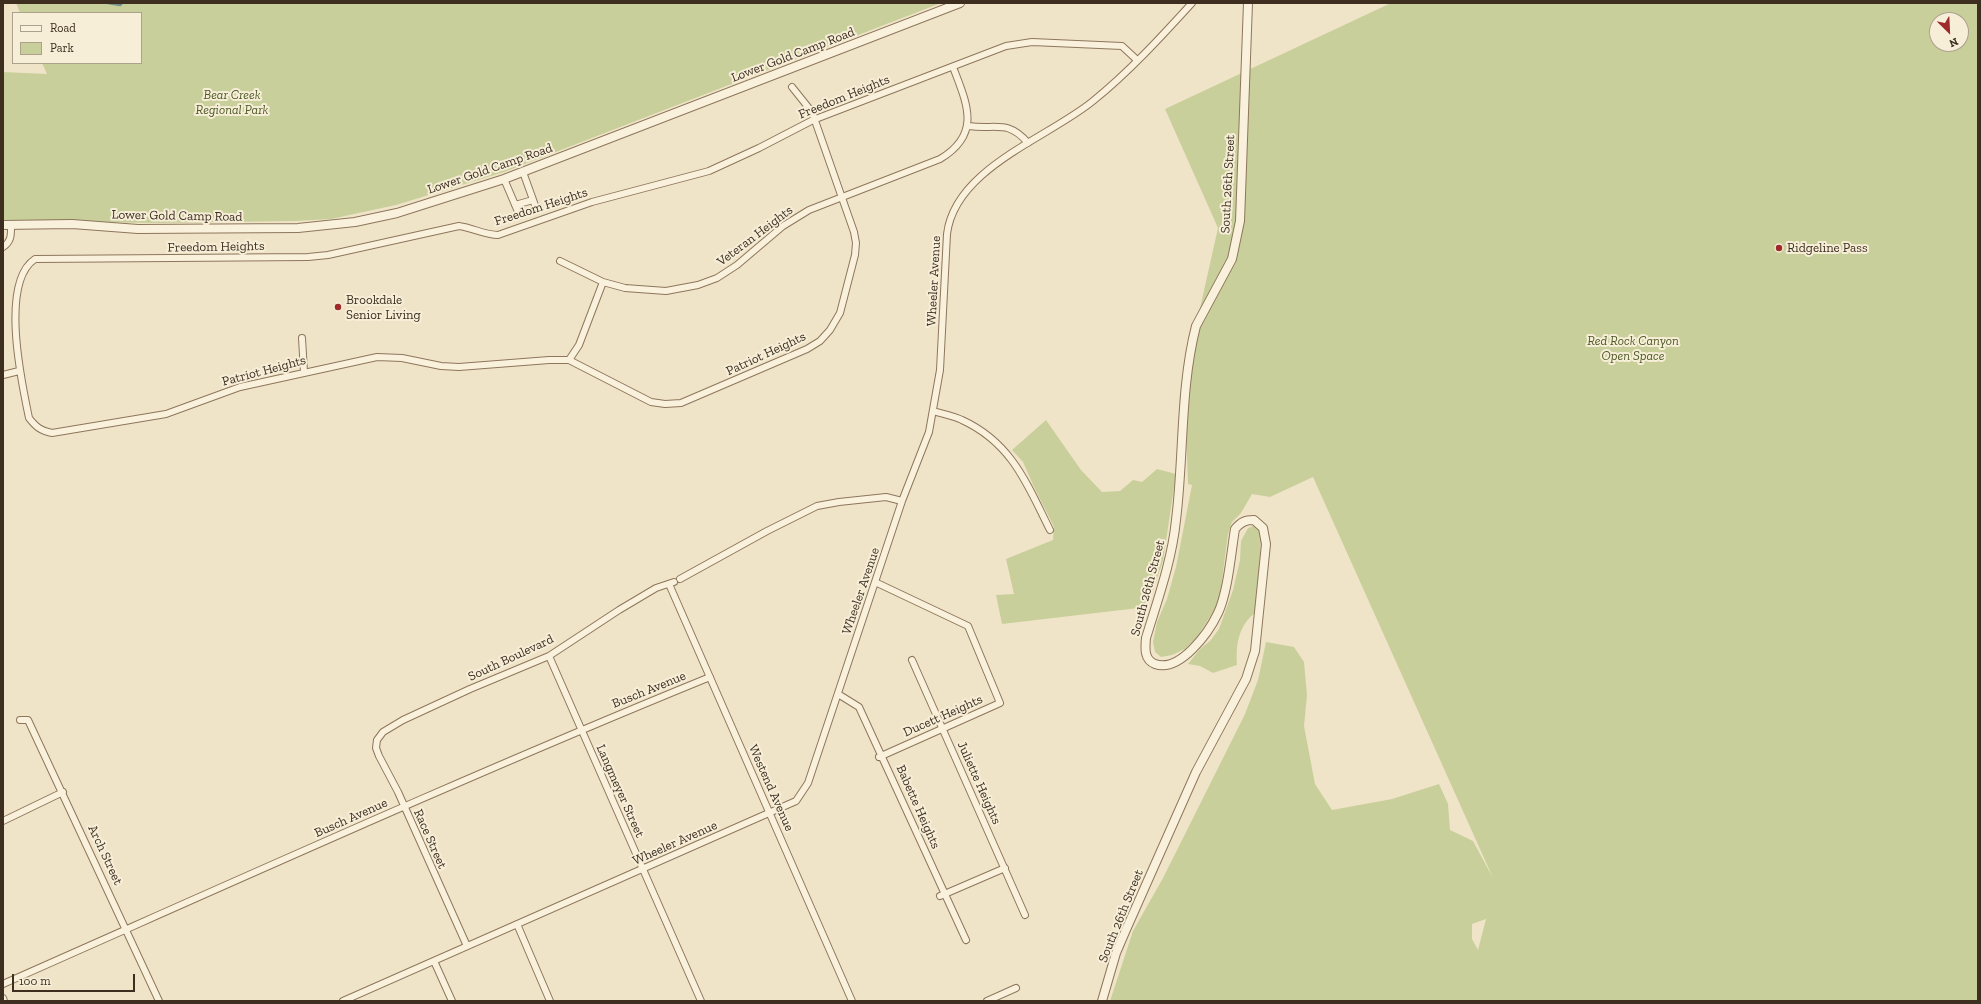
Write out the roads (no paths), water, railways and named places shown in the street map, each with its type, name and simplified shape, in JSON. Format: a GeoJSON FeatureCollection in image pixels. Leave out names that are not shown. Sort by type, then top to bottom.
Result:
{"type":"FeatureCollection","features":[{"type":"Feature","properties":{"kind":"street","name":"Lower Gold Camp Road"},"geometry":{"type":"LineString","coordinates":[[7,224],[72,224],[138,229],[298,228],[355,222],[397,213],[523,172],[960,3]]}},
{"type":"Feature","properties":{"kind":"street","name":"Wheeler Avenue"},"geometry":{"type":"LineString","coordinates":[[343,1001],[796,801],[802,794],[808,782],[902,501],[929,432],[940,370],[949,222],[961,198],[984,174],[1028,143],[1092,102],[1137,60],[1192,3]]}},
{"type":"Feature","properties":{"kind":"street","name":"South 26th Street"},"geometry":{"type":"LineString","coordinates":[[1102,1001],[1116,953],[1125,932],[1196,772],[1246,679],[1255,651],[1266,544],[1263,528],[1254,520],[1240,523],[1235,529],[1224,593],[1219,611],[1206,634],[1183,656],[1170,664],[1160,666],[1152,663],[1147,656],[1145,648],[1146,638],[1168,568],[1174,537],[1187,377],[1193,337],[1196,326],[1232,260],[1240,221],[1248,3]]}},
{"type":"Feature","properties":{"kind":"street","name":"Freedom Heights"},"geometry":{"type":"LineString","coordinates":[[17,364],[11,333],[10,313],[13,292],[26,264],[35,260],[308,257],[328,255],[459,226],[469,227],[490,235],[498,235],[592,202],[709,171],[752,152],[813,120],[1006,46],[1032,42],[1122,46],[1137,60]]}},
{"type":"Feature","properties":{"kind":"street"},"geometry":{"type":"LineString","coordinates":[[953,67],[965,99],[969,126],[982,128],[998,125],[1016,131],[1028,143]]}},
{"type":"Feature","properties":{"kind":"street","name":"Patriot Heights"},"geometry":{"type":"LineString","coordinates":[[17,364],[29,418],[42,432],[52,432],[166,414],[240,387],[377,357],[402,358],[441,366],[459,367],[549,360],[569,360],[651,402],[665,404],[681,403],[694,399],[807,349],[820,341],[830,330],[840,313],[855,255],[854,232],[813,120],[812,112],[792,87]]}},
{"type":"Feature","properties":{"kind":"street","name":"Veteran Heights"},"geometry":{"type":"LineString","coordinates":[[560,261],[603,282],[626,288],[666,291],[698,285],[717,278],[737,265],[797,216],[950,154],[961,141],[969,126]]}},
{"type":"Feature","properties":{"kind":"street"},"geometry":{"type":"LineString","coordinates":[[523,172],[536,208]]}},
{"type":"Feature","properties":{"kind":"street"},"geometry":{"type":"LineString","coordinates":[[504,179],[519,214]]}},
{"type":"Feature","properties":{"kind":"street"},"geometry":{"type":"LineString","coordinates":[[515,206],[533,200]]}},
{"type":"Feature","properties":{"kind":"street"},"geometry":{"type":"LineString","coordinates":[[3,247],[7,244],[11,236],[7,224]]}},
{"type":"Feature","properties":{"kind":"street"},"geometry":{"type":"LineString","coordinates":[[569,360],[579,345],[603,282]]}},
{"type":"Feature","properties":{"kind":"street"},"geometry":{"type":"LineString","coordinates":[[302,338],[304,372]]}},
{"type":"Feature","properties":{"kind":"street"},"geometry":{"type":"LineString","coordinates":[[3,375],[19,372]]}},
{"type":"Feature","properties":{"kind":"street"},"geometry":{"type":"LineString","coordinates":[[933,411],[962,420],[988,436],[1011,457],[1025,478],[1050,530]]}},
{"type":"Feature","properties":{"kind":"street"},"geometry":{"type":"LineString","coordinates":[[680,578],[817,506],[839,502],[886,498],[902,501]]}},
{"type":"Feature","properties":{"kind":"street","name":"Ducett Heights"},"geometry":{"type":"LineString","coordinates":[[875,582],[968,626],[1000,703],[881,756]]}},
{"type":"Feature","properties":{"kind":"street","name":"South Boulevard"},"geometry":{"type":"LineString","coordinates":[[377,740],[383,732],[403,720],[470,689],[549,656],[619,610],[656,588],[672,583]]}},
{"type":"Feature","properties":{"kind":"street","name":"Westend Avenue"},"geometry":{"type":"LineString","coordinates":[[672,583],[710,677],[852,1001]]}},
{"type":"Feature","properties":{"kind":"street","name":"Langmeyer Street"},"geometry":{"type":"LineString","coordinates":[[549,656],[580,730],[701,1001]]}},
{"type":"Feature","properties":{"kind":"street","name":"Juliette Heights"},"geometry":{"type":"LineString","coordinates":[[912,660],[1025,914]]}},
{"type":"Feature","properties":{"kind":"street","name":"Busch Avenue"},"geometry":{"type":"LineString","coordinates":[[3,984],[403,806],[580,730],[710,677]]}},
{"type":"Feature","properties":{"kind":"street","name":"Babette Heights"},"geometry":{"type":"LineString","coordinates":[[838,694],[859,707],[942,895],[966,940]]}},
{"type":"Feature","properties":{"kind":"street","name":"Arch Street"},"geometry":{"type":"LineString","coordinates":[[20,720],[28,720],[127,929],[159,1001]]}},
{"type":"Feature","properties":{"kind":"street","name":"Race Street"},"geometry":{"type":"LineString","coordinates":[[377,740],[376,748],[379,756],[398,792],[466,946]]}},
{"type":"Feature","properties":{"kind":"street"},"geometry":{"type":"LineString","coordinates":[[3,821],[63,792]]}},
{"type":"Feature","properties":{"kind":"street"},"geometry":{"type":"LineString","coordinates":[[942,895],[1004,868]]}},
{"type":"Feature","properties":{"kind":"street"},"geometry":{"type":"LineString","coordinates":[[516,924],[550,1001]]}},
{"type":"Feature","properties":{"kind":"street"},"geometry":{"type":"LineString","coordinates":[[434,961],[452,1001]]}},
{"type":"Feature","properties":{"kind":"street"},"geometry":{"type":"LineString","coordinates":[[987,1001],[1016,988]]}},
{"type":"Feature","properties":{"kind":"waterway"},"geometry":{"type":"LineString","coordinates":[[108,3],[120,5],[122,3]]}},
{"type":"Feature","properties":{"kind":"place","name":"Ridgeline Pass"},"geometry":{"type":"Point","coordinates":[1779,248]}},
{"type":"Feature","properties":{"kind":"place","name":"Brookdale Senior Living"},"geometry":{"type":"Point","coordinates":[338,307]}},
{"type":"Feature","properties":{"kind":"park label","name":"Bear Creek Regional Park"},"geometry":{"type":"Point","coordinates":[232,102]}},
{"type":"Feature","properties":{"kind":"park label","name":"Red Rock Canyon Open Space"},"geometry":{"type":"Point","coordinates":[1633,348]}}]}
